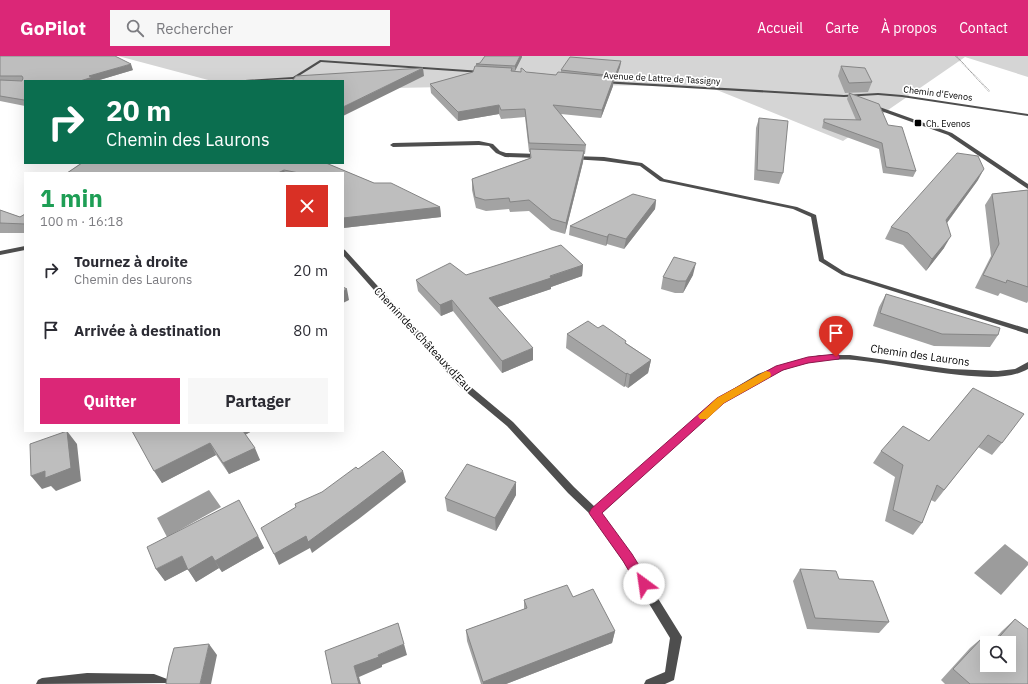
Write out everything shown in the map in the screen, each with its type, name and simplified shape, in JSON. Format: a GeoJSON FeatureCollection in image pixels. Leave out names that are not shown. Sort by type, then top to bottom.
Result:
{"type":"FeatureCollection","features":[{"type":"Feature","properties":{"kind":"street"},"geometry":{"type":"LineString","coordinates":[[261,80],[294,78],[320,60],[487,72]]}},
{"type":"Feature","properties":{"kind":"street","name":"Avenue de Lattre de Tassigny"},"geometry":{"type":"LineString","coordinates":[[597,82],[844,96]]}},
{"type":"Feature","properties":{"kind":"street","name":"Chemin d'Evenos"},"geometry":{"type":"LineString","coordinates":[[844,96],[878,94],[902,96],[1005,110],[1028,115]]}},
{"type":"Feature","properties":{"kind":"street"},"geometry":{"type":"LineString","coordinates":[[844,96],[859,101]]}},
{"type":"Feature","properties":{"kind":"street"},"geometry":{"type":"LineString","coordinates":[[866,104],[950,134],[1028,187]]}},
{"type":"Feature","properties":{"kind":"street"},"geometry":{"type":"LineString","coordinates":[[393,145],[479,143],[491,145],[498,152],[505,154],[544,156]]}},
{"type":"Feature","properties":{"kind":"street"},"geometry":{"type":"LineString","coordinates":[[565,157],[604,159],[642,164],[662,180],[794,208],[814,216],[821,260],[844,274],[1028,332]]}},
{"type":"Feature","properties":{"kind":"street"},"geometry":{"type":"LineString","coordinates":[[0,253],[24,248]]}},
{"type":"Feature","properties":{"kind":"street","name":"Chemin des Châteaux d'Eau"},"geometry":{"type":"LineString","coordinates":[[344,253],[462,384],[510,424],[571,490],[595,513],[628,558],[676,637],[670,676],[650,684]]}},
{"type":"Feature","properties":{"kind":"street","name":"Chemin des Laurons"},"geometry":{"type":"LineString","coordinates":[[595,513],[720,400],[779,368],[808,360],[836,357],[864,358],[938,370],[985,375],[1025,369],[1028,364]]}},
{"type":"Feature","properties":{"kind":"street"},"geometry":{"type":"LineString","coordinates":[[42,684],[87,679],[154,680],[164,683]]}},
{"type":"Feature","properties":{"kind":"path"},"geometry":{"type":"LineString","coordinates":[[956,56],[1005,110]]}},
{"type":"Feature","properties":{"kind":"shaded area"},"geometry":{"type":"Polygon","coordinates":[[[118,56],[1028,56],[1028,77],[965,57],[843,141],[707,86],[546,85],[344,89],[344,80],[208,80],[118,56]]]}},
{"type":"Feature","properties":{"kind":"shaded area"},"geometry":{"type":"Polygon","coordinates":[[[209,490],[221,507],[167,537],[157,518],[209,490]]]}},
{"type":"Feature","properties":{"kind":"shaded area"},"geometry":{"type":"Polygon","coordinates":[[[1005,544],[1028,562],[1028,565],[1001,595],[974,573],[1005,544]]]}},
{"type":"Feature","properties":{"kind":"building"},"geometry":{"type":"Polygon","coordinates":[[[0,56],[115,56],[131,64],[89,76],[93,77],[83,80],[24,80],[24,100],[0,96],[0,80],[22,81],[22,76],[0,76],[0,56]]]}},
{"type":"Feature","properties":{"kind":"building"},"geometry":{"type":"Polygon","coordinates":[[[485,56],[520,56],[515,66],[476,64],[480,63],[485,56]]]}},
{"type":"Feature","properties":{"kind":"building"},"geometry":{"type":"Polygon","coordinates":[[[570,57],[621,61],[615,76],[561,70],[570,57]]]}},
{"type":"Feature","properties":{"kind":"building"},"geometry":{"type":"Polygon","coordinates":[[[475,66],[512,68],[511,71],[521,72],[521,68],[526,72],[556,75],[558,72],[614,77],[602,110],[553,105],[586,145],[529,143],[525,109],[501,110],[499,105],[458,112],[430,84],[473,72],[475,66]]]}},
{"type":"Feature","properties":{"kind":"building"},"geometry":{"type":"Polygon","coordinates":[[[841,66],[865,68],[872,82],[849,83],[841,66]]]}},
{"type":"Feature","properties":{"kind":"building"},"geometry":{"type":"Polygon","coordinates":[[[423,68],[344,107],[344,80],[293,80],[296,76],[423,68]]]}},
{"type":"Feature","properties":{"kind":"building"},"geometry":{"type":"Polygon","coordinates":[[[849,93],[879,104],[888,125],[902,127],[916,171],[886,167],[882,143],[824,122],[824,119],[861,120],[849,93]]]}},
{"type":"Feature","properties":{"kind":"building"},"geometry":{"type":"Polygon","coordinates":[[[759,118],[788,121],[783,173],[757,170],[759,118]]]}},
{"type":"Feature","properties":{"kind":"building"},"geometry":{"type":"Polygon","coordinates":[[[530,149],[584,151],[566,223],[552,219],[529,200],[510,202],[509,198],[485,200],[475,197],[472,179],[531,158],[530,149]]]}},
{"type":"Feature","properties":{"kind":"building"},"geometry":{"type":"Polygon","coordinates":[[[957,153],[978,156],[984,169],[946,220],[951,236],[932,259],[908,233],[891,227],[957,153]]]}},
{"type":"Feature","properties":{"kind":"building"},"geometry":{"type":"Polygon","coordinates":[[[80,164],[328,164],[374,183],[391,183],[440,207],[344,218],[344,172],[294,172],[284,170],[280,172],[68,172],[80,164]]]}},
{"type":"Feature","properties":{"kind":"building"},"geometry":{"type":"Polygon","coordinates":[[[1028,190],[1028,287],[1007,280],[1006,283],[983,275],[999,244],[992,194],[1028,190]]]}},
{"type":"Feature","properties":{"kind":"building"},"geometry":{"type":"Polygon","coordinates":[[[633,194],[656,200],[626,239],[609,234],[607,237],[570,226],[633,194]]]}},
{"type":"Feature","properties":{"kind":"building"},"geometry":{"type":"Polygon","coordinates":[[[0,210],[20,217],[24,215],[24,224],[0,223],[0,210]]]}},
{"type":"Feature","properties":{"kind":"building"},"geometry":{"type":"Polygon","coordinates":[[[561,245],[583,265],[550,276],[551,278],[489,298],[533,348],[502,361],[452,300],[440,305],[416,280],[450,263],[466,275],[561,245]]]}},
{"type":"Feature","properties":{"kind":"building"},"geometry":{"type":"Polygon","coordinates":[[[674,257],[696,263],[686,281],[678,281],[663,277],[674,257]]]}},
{"type":"Feature","properties":{"kind":"building"},"geometry":{"type":"Polygon","coordinates":[[[886,294],[1000,328],[998,335],[942,334],[880,313],[886,294]]]}},
{"type":"Feature","properties":{"kind":"building"},"geometry":{"type":"Polygon","coordinates":[[[588,321],[598,328],[603,325],[626,341],[625,343],[651,360],[630,375],[627,373],[626,374],[567,334],[588,321]]]}},
{"type":"Feature","properties":{"kind":"building"},"geometry":{"type":"Polygon","coordinates":[[[973,388],[1024,414],[1002,443],[988,435],[944,490],[937,485],[922,523],[893,510],[903,465],[881,451],[903,426],[929,441],[973,388]]]}},
{"type":"Feature","properties":{"kind":"building"},"geometry":{"type":"Polygon","coordinates":[[[67,432],[71,468],[45,478],[45,471],[31,476],[30,444],[67,432]]]}},
{"type":"Feature","properties":{"kind":"building"},"geometry":{"type":"Polygon","coordinates":[[[133,432],[244,432],[255,448],[223,463],[210,443],[154,471],[133,432]]]}},
{"type":"Feature","properties":{"kind":"building"},"geometry":{"type":"Polygon","coordinates":[[[383,451],[403,471],[308,542],[306,536],[274,554],[261,528],[296,507],[295,504],[322,492],[356,467],[358,469],[383,451]]]}},
{"type":"Feature","properties":{"kind":"building"},"geometry":{"type":"Polygon","coordinates":[[[467,464],[516,482],[495,518],[445,498],[467,464]]]}},
{"type":"Feature","properties":{"kind":"building"},"geometry":{"type":"Polygon","coordinates":[[[239,500],[258,536],[215,561],[212,556],[188,570],[182,556],[156,569],[147,547],[239,500]]]}},
{"type":"Feature","properties":{"kind":"building"},"geometry":{"type":"Polygon","coordinates":[[[800,569],[836,571],[839,579],[873,581],[889,622],[815,618],[800,569]]]}},
{"type":"Feature","properties":{"kind":"building"},"geometry":{"type":"Polygon","coordinates":[[[567,585],[573,597],[593,589],[615,631],[483,682],[466,630],[527,608],[524,600],[567,585]]]}},
{"type":"Feature","properties":{"kind":"building"},"geometry":{"type":"Polygon","coordinates":[[[1015,619],[1028,629],[1028,684],[970,684],[953,669],[980,640],[980,672],[1016,672],[1016,636],[1000,636],[1015,619]]]}},
{"type":"Feature","properties":{"kind":"building"},"geometry":{"type":"Polygon","coordinates":[[[398,623],[404,644],[378,655],[379,657],[354,666],[359,684],[332,684],[325,651],[398,623]]]}},
{"type":"Feature","properties":{"kind":"building"},"geometry":{"type":"Polygon","coordinates":[[[209,644],[200,684],[166,684],[174,648],[209,644]]]}},
{"type":"Feature","properties":{"kind":"slow traffic"},"geometry":{"type":"LineString","coordinates":[[703,416],[720,400],[766,375]]}},
{"type":"Feature","properties":{"kind":"place","name":"Ch. Evenos"},"geometry":{"type":"Point","coordinates":[918,123]}},
{"type":"Feature","properties":{"kind":"route"},"geometry":{"type":"LineString","coordinates":[[644,584],[628,558],[595,513],[720,400],[779,368],[808,360],[836,357]]}}]}
